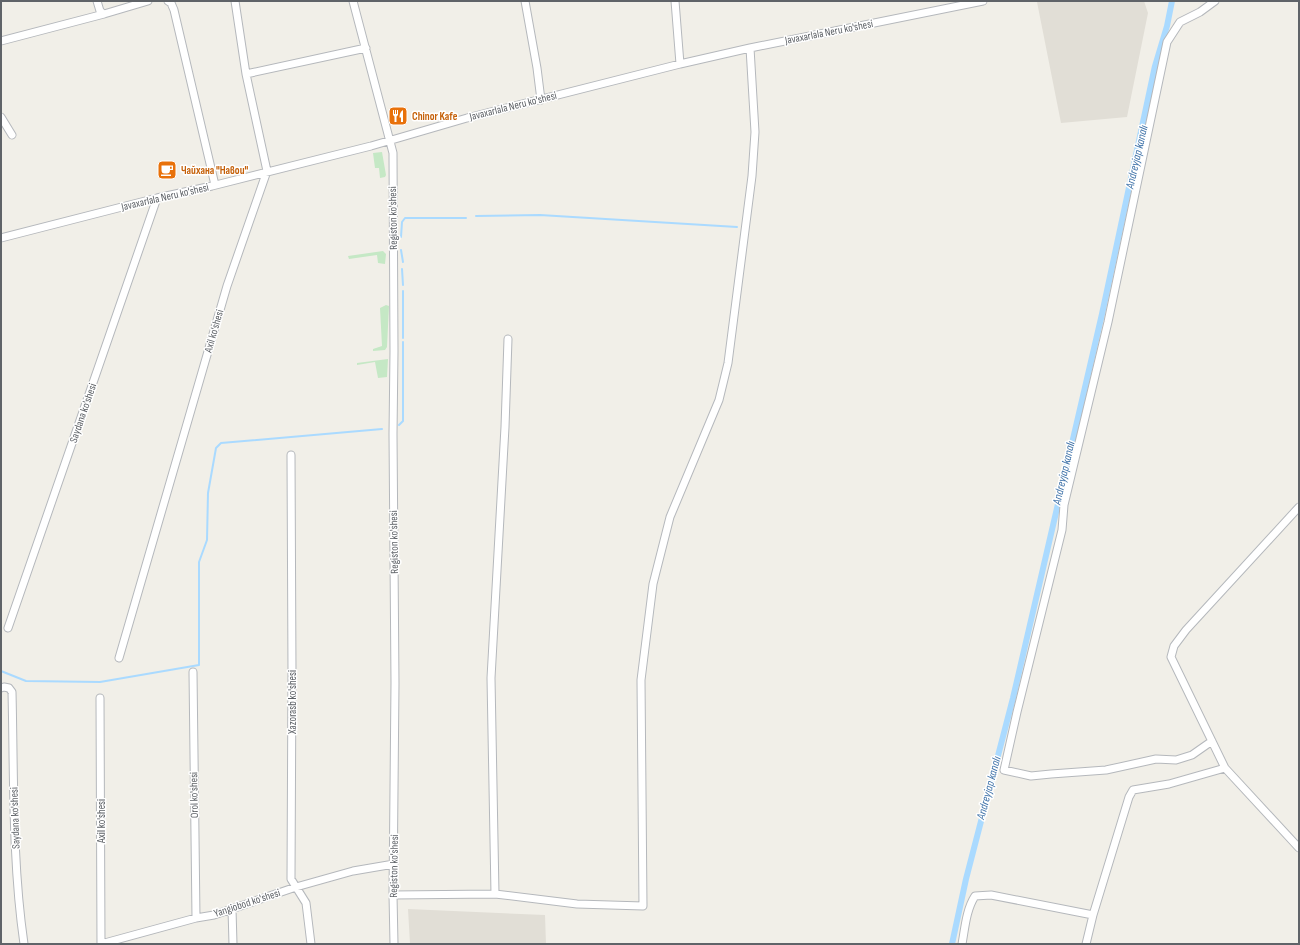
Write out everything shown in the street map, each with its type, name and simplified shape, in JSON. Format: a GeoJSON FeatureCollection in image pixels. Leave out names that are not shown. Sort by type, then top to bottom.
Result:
{"type":"FeatureCollection","features":[{"type":"Feature","properties":{"kind":"street"},"geometry":{"type":"LineString","coordinates":[[98,1],[100,11],[104,14]]}},
{"type":"Feature","properties":{"kind":"street"},"geometry":{"type":"LineString","coordinates":[[1,41],[148,1]]}},
{"type":"Feature","properties":{"kind":"street"},"geometry":{"type":"LineString","coordinates":[[168,1],[171,3],[176,16],[215,185]]}},
{"type":"Feature","properties":{"kind":"street"},"geometry":{"type":"LineString","coordinates":[[235,1],[246,74],[266,171]]}},
{"type":"Feature","properties":{"kind":"street","name":"Registon ko'shesi"},"geometry":{"type":"LineString","coordinates":[[354,1],[393,153],[395,683],[394,944]]}},
{"type":"Feature","properties":{"kind":"street"},"geometry":{"type":"LineString","coordinates":[[525,1],[541,100]]}},
{"type":"Feature","properties":{"kind":"street"},"geometry":{"type":"LineString","coordinates":[[675,1],[680,64]]}},
{"type":"Feature","properties":{"kind":"street","name":"Javaxarlala Neru ko'shesi"},"geometry":{"type":"LineString","coordinates":[[1,238],[371,146],[467,118],[680,64],[750,48],[983,1]]}},
{"type":"Feature","properties":{"kind":"street"},"geometry":{"type":"LineString","coordinates":[[1212,741],[1192,755],[1176,760],[1156,759],[1106,770],[1031,776],[1004,770],[1062,530],[1064,505],[1108,322],[1167,42],[1180,22],[1200,12],[1215,1]]}},
{"type":"Feature","properties":{"kind":"street"},"geometry":{"type":"LineString","coordinates":[[246,74],[366,48]]}},
{"type":"Feature","properties":{"kind":"street"},"geometry":{"type":"LineString","coordinates":[[394,895],[495,894],[577,904],[643,906],[641,680],[653,584],[670,517],[719,400],[728,363],[752,176],[755,132],[750,48]]}},
{"type":"Feature","properties":{"kind":"street"},"geometry":{"type":"LineString","coordinates":[[1,117],[12,135]]}},
{"type":"Feature","properties":{"kind":"street","name":"Axil ko'shesi"},"geometry":{"type":"LineString","coordinates":[[119,658],[227,286],[266,171]]}},
{"type":"Feature","properties":{"kind":"street","name":"Saydana ko'shesi"},"geometry":{"type":"LineString","coordinates":[[8,628],[157,198]]}},
{"type":"Feature","properties":{"kind":"street"},"geometry":{"type":"LineString","coordinates":[[495,894],[491,678],[505,427],[508,339]]}},
{"type":"Feature","properties":{"kind":"street","name":"Xazorasb ko'shesi"},"geometry":{"type":"LineString","coordinates":[[292,455],[291,879],[306,904],[311,944]]}},
{"type":"Feature","properties":{"kind":"street"},"geometry":{"type":"LineString","coordinates":[[1299,507],[1186,630],[1174,646],[1171,656],[1225,768],[1299,848]]}},
{"type":"Feature","properties":{"kind":"street","name":"Orol ko'shesi"},"geometry":{"type":"LineString","coordinates":[[193,672],[196,918]]}},
{"type":"Feature","properties":{"kind":"street","name":"Saydana ko'shesi"},"geometry":{"type":"LineString","coordinates":[[1,688],[9,688],[12,692],[15,842],[19,909],[24,944]]}},
{"type":"Feature","properties":{"kind":"street","name":"Axil ko'shesi"},"geometry":{"type":"LineString","coordinates":[[100,698],[101,944]]}},
{"type":"Feature","properties":{"kind":"street"},"geometry":{"type":"LineString","coordinates":[[1086,944],[1093,915],[1129,797],[1133,790],[1168,784],[1225,768]]}},
{"type":"Feature","properties":{"kind":"street","name":"Yangiobod ko'shesi"},"geometry":{"type":"LineString","coordinates":[[101,944],[196,918],[214,915],[296,887],[353,871],[394,864]]}},
{"type":"Feature","properties":{"kind":"street"},"geometry":{"type":"LineString","coordinates":[[962,944],[967,916],[973,899],[975,896],[979,895],[990,895],[1093,915]]}},
{"type":"Feature","properties":{"kind":"street"},"geometry":{"type":"LineString","coordinates":[[232,909],[233,944]]}},
{"type":"Feature","properties":{"kind":"shaded area"},"geometry":{"type":"Polygon","coordinates":[[[1144,1],[1148,13],[1127,117],[1061,123],[1037,2],[1144,1]]]}},
{"type":"Feature","properties":{"kind":"shaded area"},"geometry":{"type":"Polygon","coordinates":[[[408,909],[545,915],[546,944],[410,944],[408,909]]]}},
{"type":"Feature","properties":{"kind":"green space"},"geometry":{"type":"Polygon","coordinates":[[[382,152],[386,175],[385,177],[380,178],[379,168],[375,168],[373,153],[382,152]]]}},
{"type":"Feature","properties":{"kind":"green space"},"geometry":{"type":"Polygon","coordinates":[[[383,251],[386,254],[385,264],[378,263],[377,255],[349,259],[348,256],[383,251]]]}},
{"type":"Feature","properties":{"kind":"green space"},"geometry":{"type":"Polygon","coordinates":[[[386,305],[389,306],[387,347],[385,350],[373,351],[373,349],[382,346],[380,308],[386,305]]]}},
{"type":"Feature","properties":{"kind":"green space"},"geometry":{"type":"Polygon","coordinates":[[[388,359],[387,377],[378,378],[375,362],[357,365],[357,363],[388,359]]]}},
{"type":"Feature","properties":{"kind":"waterway","name":"Andreyjap kanalı"},"geometry":{"type":"LineString","coordinates":[[952,944],[966,879],[1013,698],[1102,314],[1155,66],[1167,26],[1172,1]]}},
{"type":"Feature","properties":{"kind":"waterway"},"geometry":{"type":"LineString","coordinates":[[476,216],[540,215],[737,227]]}},
{"type":"Feature","properties":{"kind":"waterway"},"geometry":{"type":"LineString","coordinates":[[401,237],[402,222],[405,218],[466,218]]}},
{"type":"Feature","properties":{"kind":"waterway"},"geometry":{"type":"LineString","coordinates":[[401,250],[403,262]]}},
{"type":"Feature","properties":{"kind":"waterway"},"geometry":{"type":"LineString","coordinates":[[402,269],[403,285]]}},
{"type":"Feature","properties":{"kind":"waterway"},"geometry":{"type":"LineString","coordinates":[[403,291],[403,338]]}},
{"type":"Feature","properties":{"kind":"waterway"},"geometry":{"type":"LineString","coordinates":[[399,425],[403,421],[403,342]]}},
{"type":"Feature","properties":{"kind":"waterway"},"geometry":{"type":"LineString","coordinates":[[1,671],[26,681],[100,682],[199,665],[199,562],[207,540],[208,493],[216,448],[221,443],[382,429]]}},
{"type":"Feature","properties":{"kind":"place","name":"Chinor Kafe"},"geometry":{"type":"Point","coordinates":[398,116]}},
{"type":"Feature","properties":{"kind":"place","name":"Чайхана \"Навои\""},"geometry":{"type":"Point","coordinates":[167,170]}}]}
